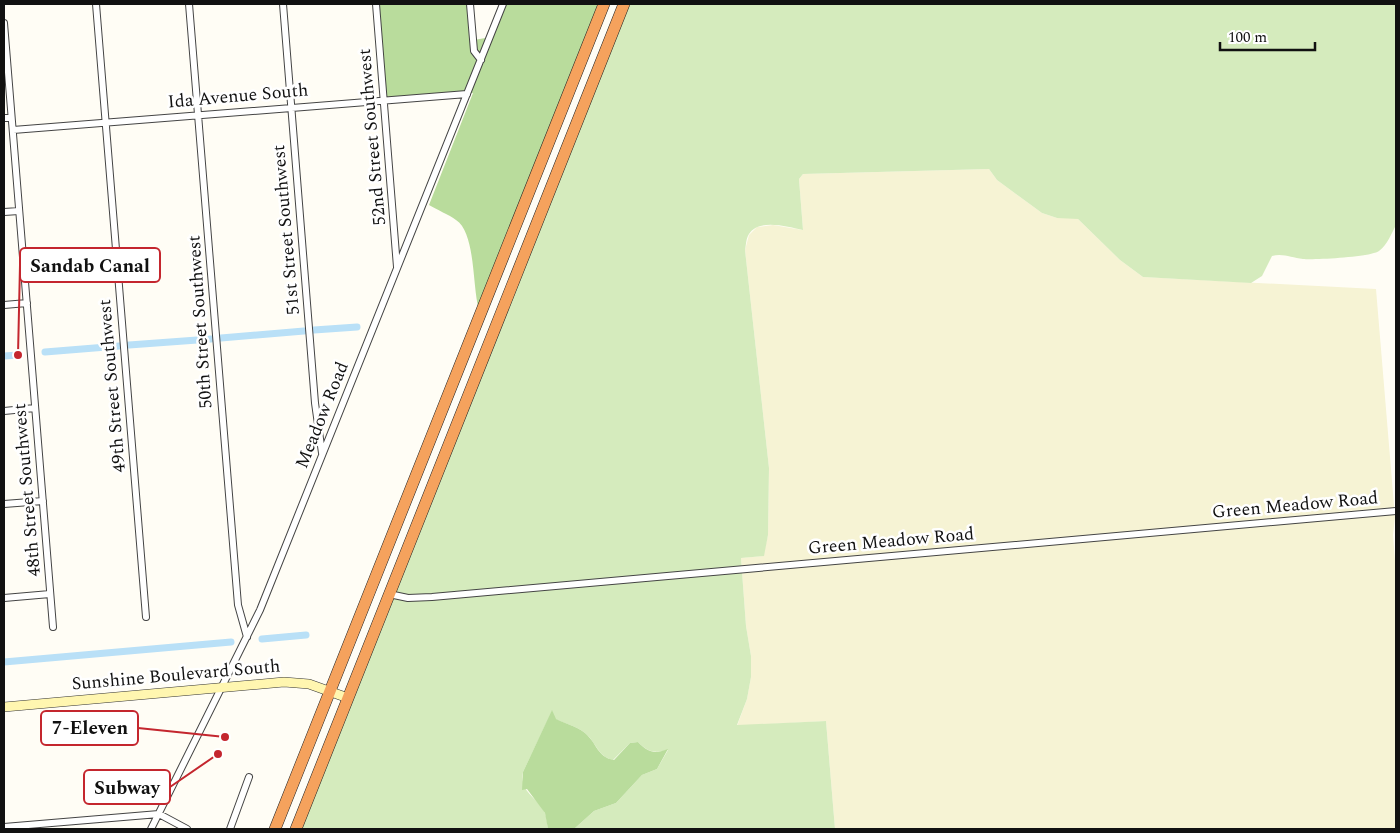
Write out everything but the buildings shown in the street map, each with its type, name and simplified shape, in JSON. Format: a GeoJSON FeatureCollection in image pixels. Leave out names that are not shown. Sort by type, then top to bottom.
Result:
{"type":"FeatureCollection","features":[{"type":"Feature","properties":{"kind":"highway"},"geometry":{"type":"LineString","coordinates":[[275,829],[604,4]]}},
{"type":"Feature","properties":{"kind":"highway"},"geometry":{"type":"LineString","coordinates":[[296,829],[624,4]]}},
{"type":"Feature","properties":{"kind":"street","name":"49th Street Southwest"},"geometry":{"type":"LineString","coordinates":[[96,4],[146,617]]}},
{"type":"Feature","properties":{"kind":"street","name":"50th Street Southwest"},"geometry":{"type":"LineString","coordinates":[[189,4],[238,605],[247,637]]}},
{"type":"Feature","properties":{"kind":"street","name":"51st Street Southwest"},"geometry":{"type":"LineString","coordinates":[[282,4],[315,403],[322,454]]}},
{"type":"Feature","properties":{"kind":"street","name":"52nd Street Southwest"},"geometry":{"type":"LineString","coordinates":[[376,4],[398,268]]}},
{"type":"Feature","properties":{"kind":"street"},"geometry":{"type":"LineString","coordinates":[[470,4],[474,51],[481,60]]}},
{"type":"Feature","properties":{"kind":"street","name":"Meadow Road"},"geometry":{"type":"LineString","coordinates":[[150,829],[223,688],[247,637],[398,268],[503,4]]}},
{"type":"Feature","properties":{"kind":"street","name":"48th Street Southwest"},"geometry":{"type":"LineString","coordinates":[[4,24],[53,627]]}},
{"type":"Feature","properties":{"kind":"street","name":"Ida Avenue South"},"geometry":{"type":"LineString","coordinates":[[12,130],[467,94]]}},
{"type":"Feature","properties":{"kind":"street"},"geometry":{"type":"LineString","coordinates":[[4,118],[12,118]]}},
{"type":"Feature","properties":{"kind":"street"},"geometry":{"type":"LineString","coordinates":[[4,212],[19,211]]}},
{"type":"Feature","properties":{"kind":"street"},"geometry":{"type":"LineString","coordinates":[[4,305],[27,303]]}},
{"type":"Feature","properties":{"kind":"street"},"geometry":{"type":"LineString","coordinates":[[4,411],[35,408]]}},
{"type":"Feature","properties":{"kind":"street"},"geometry":{"type":"LineString","coordinates":[[4,504],[43,501]]}},
{"type":"Feature","properties":{"kind":"street","name":"Green Meadow Road"},"geometry":{"type":"LineString","coordinates":[[390,594],[408,598],[432,597],[1396,511]]}},
{"type":"Feature","properties":{"kind":"street"},"geometry":{"type":"LineString","coordinates":[[4,598],[50,594]]}},
{"type":"Feature","properties":{"kind":"street","name":"Sunshine Boulevard South"},"geometry":{"type":"LineString","coordinates":[[4,707],[293,682],[309,684],[348,698]]}},
{"type":"Feature","properties":{"kind":"street"},"geometry":{"type":"LineString","coordinates":[[230,829],[249,777]]}},
{"type":"Feature","properties":{"kind":"street"},"geometry":{"type":"LineString","coordinates":[[4,828],[159,814],[187,829]]}},
{"type":"Feature","properties":{"kind":"shaded area"},"geometry":{"type":"Polygon","coordinates":[[[989,169],[997,180],[1042,213],[1057,218],[1077,218],[1120,260],[1143,277],[1376,289],[1395,517],[1393,535],[1396,573],[1396,829],[835,829],[826,721],[737,726],[747,699],[751,677],[751,656],[746,626],[741,558],[763,556],[768,535],[769,468],[745,250],[749,235],[757,227],[773,225],[803,230],[799,179],[803,174],[989,169]]]}},
{"type":"Feature","properties":{"kind":"green space"},"geometry":{"type":"Polygon","coordinates":[[[376,4],[470,4],[474,40],[491,37],[504,4],[600,4],[479,310],[467,236],[456,220],[429,205],[473,93],[384,98],[376,4]]]}},
{"type":"Feature","properties":{"kind":"green space"},"geometry":{"type":"Polygon","coordinates":[[[628,4],[1396,4],[1396,225],[1385,245],[1374,253],[1319,259],[1303,259],[1280,255],[1272,256],[1262,276],[1251,283],[1143,277],[1120,260],[1078,219],[1057,218],[1042,213],[997,180],[989,169],[803,174],[799,179],[803,230],[774,225],[760,226],[749,234],[745,250],[769,468],[768,535],[764,556],[741,558],[746,626],[751,656],[751,677],[747,699],[737,725],[826,721],[835,829],[574,829],[594,811],[616,803],[642,775],[657,769],[668,750],[652,751],[638,742],[630,743],[613,760],[604,756],[585,733],[555,719],[552,711],[523,772],[524,785],[545,813],[548,829],[300,829],[628,4]]]}},
{"type":"Feature","properties":{"kind":"green space"},"geometry":{"type":"Polygon","coordinates":[[[552,710],[556,719],[585,733],[601,753],[608,758],[614,760],[630,743],[638,742],[652,751],[659,752],[668,749],[657,769],[642,775],[616,803],[594,811],[574,829],[548,829],[545,813],[527,789],[522,790],[523,772],[552,710]]]}},
{"type":"Feature","properties":{"kind":"waterway"},"geometry":{"type":"LineString","coordinates":[[314,330],[357,327]]}},
{"type":"Feature","properties":{"kind":"waterway"},"geometry":{"type":"LineString","coordinates":[[221,338],[304,331]]}},
{"type":"Feature","properties":{"kind":"waterway"},"geometry":{"type":"LineString","coordinates":[[129,345],[211,339]]}},
{"type":"Feature","properties":{"kind":"waterway"},"geometry":{"type":"LineString","coordinates":[[45,352],[119,346]]}},
{"type":"Feature","properties":{"kind":"waterway"},"geometry":{"type":"LineString","coordinates":[[4,356],[18,355]]}},
{"type":"Feature","properties":{"kind":"waterway"},"geometry":{"type":"LineString","coordinates":[[262,639],[306,635]]}},
{"type":"Feature","properties":{"kind":"waterway"},"geometry":{"type":"LineString","coordinates":[[4,662],[231,642]]}},
{"type":"Feature","properties":{"kind":"place","name":"Sandab Canal"},"geometry":{"type":"Point","coordinates":[18,355]}},
{"type":"Feature","properties":{"kind":"place","name":"7-Eleven"},"geometry":{"type":"Point","coordinates":[225,737]}},
{"type":"Feature","properties":{"kind":"place","name":"Subway"},"geometry":{"type":"Point","coordinates":[218,754]}}]}
